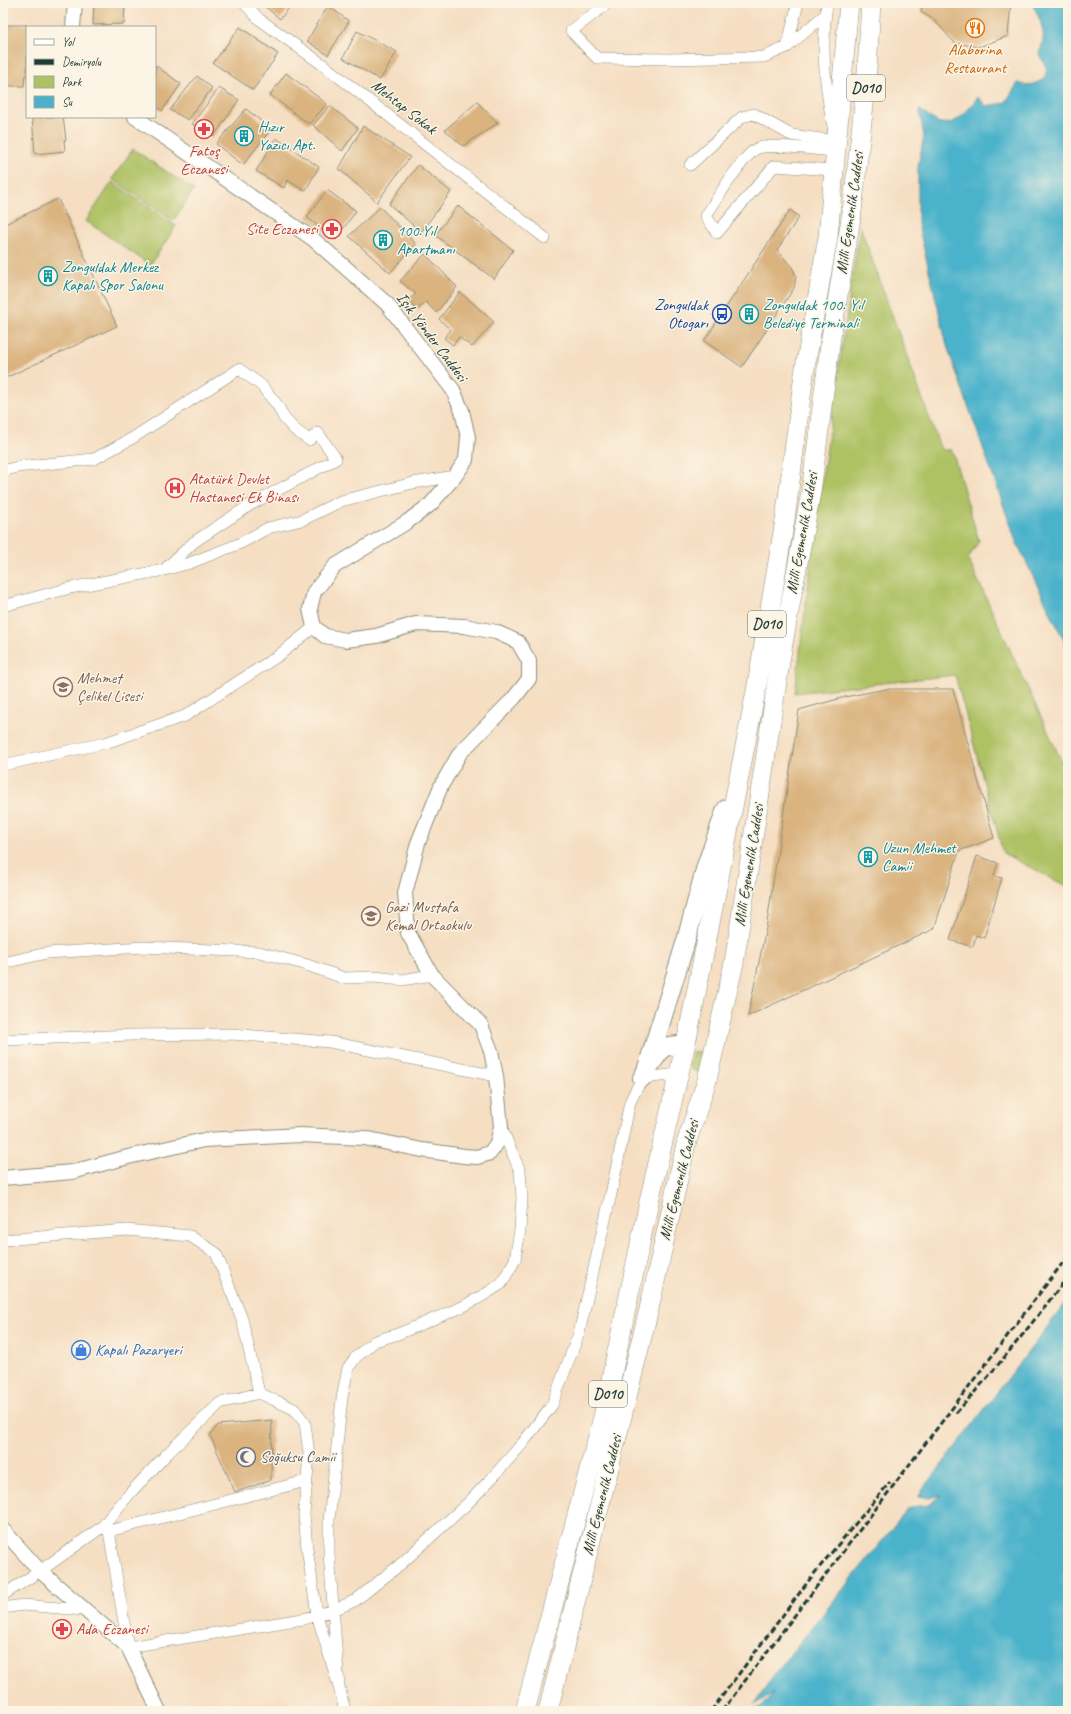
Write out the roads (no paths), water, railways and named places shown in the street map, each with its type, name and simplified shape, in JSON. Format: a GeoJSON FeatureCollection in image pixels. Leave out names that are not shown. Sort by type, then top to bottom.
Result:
{"type":"FeatureCollection","features":[{"type":"Feature","properties":{"kind":"highway","name":"Milli Egemenlik Caddesi"},"geometry":{"type":"LineString","coordinates":[[525,1711],[603,1417],[678,1074],[686,1044],[756,691],[784,520],[804,374],[828,237],[834,170],[840,148],[849,3]]}},
{"type":"Feature","properties":{"kind":"highway","name":"Milli Egemenlik Caddesi"},"geometry":{"type":"LineString","coordinates":[[548,1711],[649,1309],[686,1144],[707,1080],[734,963],[782,649],[810,492],[855,176],[866,86],[871,3]]}},
{"type":"Feature","properties":{"kind":"highway"},"geometry":{"type":"LineString","coordinates":[[840,148],[855,176]]}},
{"type":"Feature","properties":{"kind":"highway"},"geometry":{"type":"LineString","coordinates":[[834,170],[855,176]]}},
{"type":"Feature","properties":{"kind":"highway"},"geometry":{"type":"LineString","coordinates":[[686,1044],[714,1049]]}},
{"type":"Feature","properties":{"kind":"highway"},"geometry":{"type":"LineString","coordinates":[[678,1074],[707,1080]]}},
{"type":"Feature","properties":{"kind":"main road"},"geometry":{"type":"LineString","coordinates":[[644,1074],[685,944],[706,866],[743,755]]}},
{"type":"Feature","properties":{"kind":"main road"},"geometry":{"type":"LineString","coordinates":[[644,1074],[663,1047],[686,1044]]}},
{"type":"Feature","properties":{"kind":"street"},"geometry":{"type":"LineString","coordinates":[[73,26],[75,3]]}},
{"type":"Feature","properties":{"kind":"street","name":"Mehtap Sokak"},"geometry":{"type":"LineString","coordinates":[[244,3],[259,19],[326,67],[545,238]]}},
{"type":"Feature","properties":{"kind":"street"},"geometry":{"type":"LineString","coordinates":[[608,3],[571,31],[597,58],[736,59],[764,57],[787,46],[825,15]]}},
{"type":"Feature","properties":{"kind":"street"},"geometry":{"type":"LineString","coordinates":[[787,46],[798,3]]}},
{"type":"Feature","properties":{"kind":"street"},"geometry":{"type":"LineString","coordinates":[[827,3],[825,15],[824,67],[827,99],[840,148]]}},
{"type":"Feature","properties":{"kind":"street"},"geometry":{"type":"LineString","coordinates":[[690,165],[742,117],[754,114],[791,135],[840,148]]}},
{"type":"Feature","properties":{"kind":"street","name":"Işık Yönder Caddesi"},"geometry":{"type":"LineString","coordinates":[[137,118],[313,240],[387,304],[453,390],[462,411],[468,437],[466,460],[455,476],[431,504],[407,522],[335,566],[314,592],[310,609],[314,627]]}},
{"type":"Feature","properties":{"kind":"street"},"geometry":{"type":"LineString","coordinates":[[834,170],[774,166],[716,233],[706,216],[746,158],[757,149],[769,146],[840,148]]}},
{"type":"Feature","properties":{"kind":"street"},"geometry":{"type":"LineString","coordinates":[[3,470],[17,467],[94,459],[131,438],[239,369],[261,385],[278,406],[284,418],[294,429],[310,440],[318,433],[336,459],[250,505],[194,542],[164,570]]}},
{"type":"Feature","properties":{"kind":"street"},"geometry":{"type":"LineString","coordinates":[[3,606],[70,588],[164,570],[190,563],[234,546],[268,528],[302,520],[341,501],[455,476]]}},
{"type":"Feature","properties":{"kind":"street"},"geometry":{"type":"LineString","coordinates":[[3,765],[105,743],[185,716],[278,656],[314,627],[325,636],[346,640],[376,636],[416,624],[464,626],[496,632],[518,642],[529,661],[529,680],[514,698],[460,753],[441,786],[418,843],[405,893],[408,933],[432,975],[481,1025],[491,1051],[496,1076],[501,1127],[520,1171],[522,1197],[520,1230],[515,1260],[501,1284],[462,1307],[398,1334],[375,1341],[356,1356],[348,1368],[342,1398],[328,1521],[339,1687]]}},
{"type":"Feature","properties":{"kind":"street"},"geometry":{"type":"LineString","coordinates":[[3,963],[47,952],[143,947],[259,952],[304,964],[344,978],[374,977],[402,980],[432,975]]}},
{"type":"Feature","properties":{"kind":"street"},"geometry":{"type":"LineString","coordinates":[[3,1040],[133,1035],[231,1034],[330,1042],[496,1076]]}},
{"type":"Feature","properties":{"kind":"street"},"geometry":{"type":"LineString","coordinates":[[3,1530],[40,1571],[83,1610],[128,1647],[295,1620],[334,1610],[356,1600],[396,1568],[468,1503],[522,1444],[552,1405],[579,1333],[611,1194],[630,1102],[644,1074],[678,1074]]}},
{"type":"Feature","properties":{"kind":"street"},"geometry":{"type":"LineString","coordinates":[[3,1178],[72,1172],[128,1157],[204,1140],[300,1135],[364,1138],[422,1150],[478,1157],[490,1154],[497,1144],[501,1127]]}},
{"type":"Feature","properties":{"kind":"street"},"geometry":{"type":"LineString","coordinates":[[3,1240],[127,1230],[190,1236],[216,1254],[242,1319],[259,1393]]}},
{"type":"Feature","properties":{"kind":"street"},"geometry":{"type":"LineString","coordinates":[[159,1711],[128,1647],[106,1529],[131,1492],[167,1454],[220,1403],[259,1393],[294,1409],[305,1423],[309,1454],[304,1514],[316,1615],[345,1711]]}},
{"type":"Feature","properties":{"kind":"street"},"geometry":{"type":"LineString","coordinates":[[3,1595],[106,1529],[306,1482]]}},
{"type":"Feature","properties":{"kind":"street"},"geometry":{"type":"LineString","coordinates":[[3,1608],[23,1605],[83,1610]]}},
{"type":"Feature","properties":{"kind":"water"},"geometry":{"type":"Polygon","coordinates":[[[1032,3],[1068,3],[1068,649],[1016,541],[947,346],[918,224],[918,167],[924,136],[919,109],[935,121],[941,123],[953,122],[967,111],[978,97],[986,106],[1005,103],[1018,83],[1028,86],[1044,80],[1047,69],[1039,54],[1042,47],[1043,34],[1041,22],[1032,3]]]}},
{"type":"Feature","properties":{"kind":"water"},"geometry":{"type":"Polygon","coordinates":[[[1068,1300],[1068,1711],[753,1711],[762,1706],[774,1692],[754,1705],[772,1677],[908,1509],[929,1505],[942,1495],[929,1498],[918,1496],[1068,1300]]]}},
{"type":"Feature","properties":{"kind":"railway"},"geometry":{"type":"LineString","coordinates":[[722,1711],[1068,1256]]}},
{"type":"Feature","properties":{"kind":"railway"},"geometry":{"type":"LineString","coordinates":[[956,1413],[1014,1346],[1068,1276]]}},
{"type":"Feature","properties":{"kind":"railway"},"geometry":{"type":"LineString","coordinates":[[711,1711],[813,1575],[890,1482]]}},
{"type":"Feature","properties":{"kind":"place","name":"Alaborina Restaurant"},"geometry":{"type":"Point","coordinates":[975,28]}},
{"type":"Feature","properties":{"kind":"place","name":"Fatoş Eczanesi"},"geometry":{"type":"Point","coordinates":[204,129]}},
{"type":"Feature","properties":{"kind":"place","name":"Hızır Yazıcı Apt."},"geometry":{"type":"Point","coordinates":[244,136]}},
{"type":"Feature","properties":{"kind":"place","name":"Site Eczanesi"},"geometry":{"type":"Point","coordinates":[332,229]}},
{"type":"Feature","properties":{"kind":"place","name":"100.Yıl Apartmanı"},"geometry":{"type":"Point","coordinates":[383,240]}},
{"type":"Feature","properties":{"kind":"place","name":"Zonguldak Merkez Kapalı Spor Salonu"},"geometry":{"type":"Point","coordinates":[48,276]}},
{"type":"Feature","properties":{"kind":"place","name":"Zonguldak Otogarı"},"geometry":{"type":"Point","coordinates":[722,314]}},
{"type":"Feature","properties":{"kind":"place","name":"Zonguldak 100. Yıl Belediye Terminali"},"geometry":{"type":"Point","coordinates":[749,314]}},
{"type":"Feature","properties":{"kind":"place","name":"Atatürk Devlet Hastanesi Ek Binası"},"geometry":{"type":"Point","coordinates":[175,488]}},
{"type":"Feature","properties":{"kind":"place","name":"Mehmet Çelikel Lisesi"},"geometry":{"type":"Point","coordinates":[63,687]}},
{"type":"Feature","properties":{"kind":"place","name":"Uzun Mehmet Camii"},"geometry":{"type":"Point","coordinates":[868,857]}},
{"type":"Feature","properties":{"kind":"place","name":"Gazi Mustafa Kemal Ortaokulu"},"geometry":{"type":"Point","coordinates":[371,916]}},
{"type":"Feature","properties":{"kind":"place","name":"Kapalı Pazaryeri"},"geometry":{"type":"Point","coordinates":[81,1350]}},
{"type":"Feature","properties":{"kind":"place","name":"Soğuksu Camii"},"geometry":{"type":"Point","coordinates":[246,1457]}},
{"type":"Feature","properties":{"kind":"place","name":"Ada Eczanesi"},"geometry":{"type":"Point","coordinates":[62,1629]}}]}
